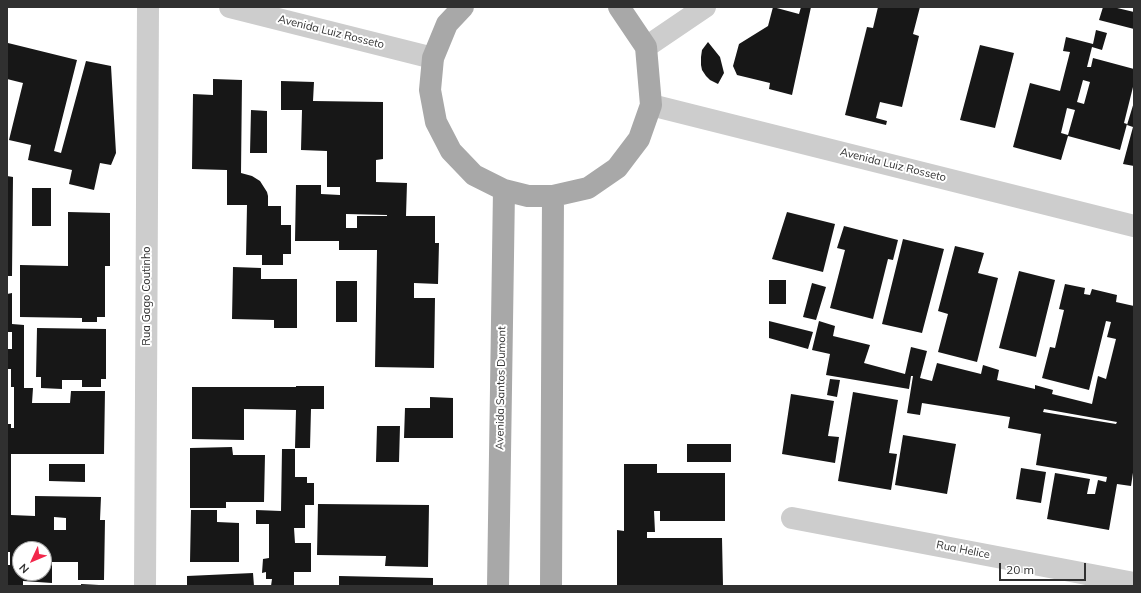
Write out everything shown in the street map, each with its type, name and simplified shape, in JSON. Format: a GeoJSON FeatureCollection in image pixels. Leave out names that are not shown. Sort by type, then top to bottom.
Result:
{"type":"FeatureCollection","features":[{"type":"Feature","properties":{"kind":"main road"},"geometry":{"type":"LineString","coordinates":[[463,7],[447,24],[433,58],[430,90],[436,122],[451,151],[474,175],[504,190],[528,196],[553,196],[588,188],[617,168],[639,139],[651,105],[646,47],[619,7]]}},
{"type":"Feature","properties":{"kind":"main road","name":"Avenida Santos Dumont"},"geometry":{"type":"LineString","coordinates":[[498,586],[504,190]]}},
{"type":"Feature","properties":{"kind":"main road"},"geometry":{"type":"LineString","coordinates":[[551,586],[553,196]]}},
{"type":"Feature","properties":{"kind":"street","name":"Rua Gago Coutinho"},"geometry":{"type":"LineString","coordinates":[[145,586],[148,7]]}},
{"type":"Feature","properties":{"kind":"street","name":"Avenida Luiz Rosseto"},"geometry":{"type":"LineString","coordinates":[[230,7],[433,58]]}},
{"type":"Feature","properties":{"kind":"street"},"geometry":{"type":"LineString","coordinates":[[646,47],[705,7]]}},
{"type":"Feature","properties":{"kind":"street","name":"Avenida Luiz Rosseto"},"geometry":{"type":"LineString","coordinates":[[651,105],[1134,226]]}},
{"type":"Feature","properties":{"kind":"street","name":"Rua Helice"},"geometry":{"type":"LineString","coordinates":[[792,518],[1134,583]]}},
{"type":"Feature","properties":{"kind":"building"},"geometry":{"type":"Polygon","coordinates":[[[773,7],[799,14],[801,7],[811,7],[792,95],[769,89],[770,83],[737,75],[733,66],[739,44],[768,26],[773,7]]]}},
{"type":"Feature","properties":{"kind":"building"},"geometry":{"type":"Polygon","coordinates":[[[878,7],[920,7],[913,34],[919,36],[902,107],[880,102],[876,118],[887,121],[886,125],[845,115],[867,27],[873,28],[878,7]]]}},
{"type":"Feature","properties":{"kind":"building"},"geometry":{"type":"Polygon","coordinates":[[[1103,7],[1113,7],[1134,12],[1134,29],[1099,20],[1103,7]]]}},
{"type":"Feature","properties":{"kind":"building"},"geometry":{"type":"Polygon","coordinates":[[[1096,30],[1107,33],[1102,50],[1092,47],[1087,67],[1091,67],[1093,58],[1134,69],[1134,83],[1124,123],[1127,124],[1120,150],[1068,136],[1061,160],[1013,147],[1030,83],[1060,91],[1070,52],[1063,51],[1066,37],[1093,44],[1096,30]],[[1083,80],[1077,102],[1084,104],[1090,82],[1083,80]],[[1067,108],[1061,133],[1068,135],[1075,110],[1067,108]]]}},
{"type":"Feature","properties":{"kind":"building"},"geometry":{"type":"Polygon","coordinates":[[[708,42],[720,57],[724,73],[718,84],[710,80],[702,70],[702,50],[708,42]]]}},
{"type":"Feature","properties":{"kind":"building"},"geometry":{"type":"Polygon","coordinates":[[[8,43],[77,60],[54,151],[61,153],[86,61],[111,66],[116,153],[111,165],[100,163],[94,190],[69,184],[72,170],[28,160],[31,145],[9,140],[23,83],[7,79],[8,43]]]}},
{"type":"Feature","properties":{"kind":"building"},"geometry":{"type":"Polygon","coordinates":[[[980,45],[1014,53],[995,128],[960,120],[980,45]]]}},
{"type":"Feature","properties":{"kind":"building"},"geometry":{"type":"Polygon","coordinates":[[[213,79],[242,80],[241,173],[252,176],[260,181],[267,192],[268,206],[281,206],[281,225],[291,225],[291,254],[283,254],[283,265],[262,265],[262,255],[246,255],[247,205],[227,205],[227,170],[192,169],[193,94],[213,95],[213,79]]]}},
{"type":"Feature","properties":{"kind":"building"},"geometry":{"type":"Polygon","coordinates":[[[281,81],[314,82],[313,101],[383,102],[383,159],[376,160],[376,182],[407,183],[406,216],[435,216],[435,243],[439,243],[438,284],[414,283],[414,298],[435,298],[434,368],[375,367],[377,250],[339,250],[339,241],[295,241],[296,185],[321,185],[321,194],[340,195],[340,187],[327,187],[327,151],[301,150],[302,110],[281,110],[281,81]],[[346,214],[346,228],[357,228],[357,216],[387,215],[346,214]]]}},
{"type":"Feature","properties":{"kind":"building"},"geometry":{"type":"Polygon","coordinates":[[[1134,102],[1134,166],[1123,164],[1133,127],[1127,125],[1134,102]]]}},
{"type":"Feature","properties":{"kind":"building"},"geometry":{"type":"Polygon","coordinates":[[[251,110],[267,111],[267,153],[250,153],[251,110]]]}},
{"type":"Feature","properties":{"kind":"building"},"geometry":{"type":"Polygon","coordinates":[[[7,176],[13,177],[12,276],[7,276],[7,176]]]}},
{"type":"Feature","properties":{"kind":"building"},"geometry":{"type":"Polygon","coordinates":[[[32,188],[51,188],[51,226],[32,226],[32,188]]]}},
{"type":"Feature","properties":{"kind":"building"},"geometry":{"type":"Polygon","coordinates":[[[68,212],[110,213],[110,266],[105,266],[105,317],[97,317],[97,322],[82,322],[82,318],[20,317],[20,265],[68,266],[68,212]]]}},
{"type":"Feature","properties":{"kind":"building"},"geometry":{"type":"Polygon","coordinates":[[[787,212],[835,224],[823,272],[772,259],[787,212]]]}},
{"type":"Feature","properties":{"kind":"building"},"geometry":{"type":"Polygon","coordinates":[[[844,226],[898,240],[893,260],[888,259],[873,319],[830,308],[845,250],[837,248],[844,226]]]}},
{"type":"Feature","properties":{"kind":"building"},"geometry":{"type":"Polygon","coordinates":[[[903,239],[944,249],[922,333],[882,324],[903,239]]]}},
{"type":"Feature","properties":{"kind":"building"},"geometry":{"type":"Polygon","coordinates":[[[955,246],[984,253],[978,273],[998,278],[977,362],[938,352],[948,314],[938,311],[955,246]]]}},
{"type":"Feature","properties":{"kind":"building"},"geometry":{"type":"Polygon","coordinates":[[[233,267],[261,268],[261,279],[297,279],[297,328],[274,328],[274,320],[232,319],[233,267]]]}},
{"type":"Feature","properties":{"kind":"building"},"geometry":{"type":"Polygon","coordinates":[[[1019,271],[1055,280],[1036,357],[999,348],[1019,271]]]}},
{"type":"Feature","properties":{"kind":"building"},"geometry":{"type":"Polygon","coordinates":[[[769,280],[786,280],[786,304],[769,304],[769,280]]]}},
{"type":"Feature","properties":{"kind":"building"},"geometry":{"type":"Polygon","coordinates":[[[336,281],[357,281],[357,322],[336,322],[336,281]]]}},
{"type":"Feature","properties":{"kind":"building"},"geometry":{"type":"Polygon","coordinates":[[[812,283],[826,287],[816,320],[803,317],[812,283]]]}},
{"type":"Feature","properties":{"kind":"building"},"geometry":{"type":"Polygon","coordinates":[[[1065,284],[1085,288],[1084,294],[1090,295],[1092,289],[1117,295],[1116,302],[1134,306],[1134,466],[1131,486],[1117,484],[1109,530],[1047,519],[1055,473],[1090,479],[1087,494],[1095,494],[1098,480],[1106,482],[1107,477],[1036,465],[1041,434],[1008,428],[1010,417],[922,403],[920,415],[907,413],[913,376],[911,376],[909,389],[826,375],[830,354],[812,350],[819,321],[835,326],[833,336],[870,345],[864,363],[905,374],[911,347],[927,351],[920,378],[932,381],[937,363],[981,374],[983,365],[999,370],[997,380],[1035,389],[1035,385],[1053,390],[1052,394],[1092,404],[1098,376],[1106,379],[1116,339],[1107,337],[1111,322],[1106,321],[1089,390],[1042,378],[1050,347],[1055,348],[1064,310],[1059,309],[1065,284]],[[1044,409],[1043,412],[1116,424],[1117,422],[1044,409]]]}},
{"type":"Feature","properties":{"kind":"building"},"geometry":{"type":"Polygon","coordinates":[[[12,293],[12,324],[24,325],[24,388],[33,388],[32,403],[70,403],[71,391],[105,391],[104,454],[11,454],[11,515],[35,516],[35,496],[101,497],[100,520],[105,520],[104,580],[78,580],[78,562],[52,562],[52,541],[12,541],[12,581],[23,581],[23,586],[7,586],[7,565],[10,565],[10,552],[7,552],[7,424],[11,424],[11,428],[14,428],[14,387],[11,387],[11,369],[7,369],[7,349],[12,349],[12,332],[7,332],[7,294],[12,293]],[[54,517],[54,530],[66,530],[66,518],[54,517]]]}},
{"type":"Feature","properties":{"kind":"building"},"geometry":{"type":"Polygon","coordinates":[[[769,321],[813,332],[808,349],[769,338],[769,321]]]}},
{"type":"Feature","properties":{"kind":"building"},"geometry":{"type":"Polygon","coordinates":[[[37,328],[106,329],[106,379],[101,379],[101,387],[82,387],[82,380],[62,380],[62,389],[41,388],[41,377],[36,377],[37,328]]]}},
{"type":"Feature","properties":{"kind":"building"},"geometry":{"type":"Polygon","coordinates":[[[830,379],[840,380],[837,397],[827,395],[830,379]]]}},
{"type":"Feature","properties":{"kind":"building"},"geometry":{"type":"Polygon","coordinates":[[[324,386],[324,409],[311,409],[310,448],[295,448],[296,410],[244,409],[244,440],[192,439],[192,387],[324,386]]]}},
{"type":"Feature","properties":{"kind":"building"},"geometry":{"type":"Polygon","coordinates":[[[853,392],[898,400],[889,453],[897,454],[891,490],[838,481],[853,392]]]}},
{"type":"Feature","properties":{"kind":"building"},"geometry":{"type":"Polygon","coordinates":[[[791,394],[834,401],[828,436],[839,437],[835,463],[782,454],[791,394]]]}},
{"type":"Feature","properties":{"kind":"building"},"geometry":{"type":"Polygon","coordinates":[[[430,397],[453,398],[453,438],[404,438],[405,408],[430,408],[430,397]]]}},
{"type":"Feature","properties":{"kind":"building"},"geometry":{"type":"Polygon","coordinates":[[[377,426],[400,426],[399,462],[376,462],[377,426]]]}},
{"type":"Feature","properties":{"kind":"building"},"geometry":{"type":"Polygon","coordinates":[[[903,435],[956,444],[947,494],[895,485],[903,435]]]}},
{"type":"Feature","properties":{"kind":"building"},"geometry":{"type":"Polygon","coordinates":[[[687,444],[731,444],[731,462],[687,462],[687,444]]]}},
{"type":"Feature","properties":{"kind":"building"},"geometry":{"type":"Polygon","coordinates":[[[232,447],[233,455],[265,455],[264,502],[226,502],[226,508],[190,508],[190,448],[232,447]]]}},
{"type":"Feature","properties":{"kind":"building"},"geometry":{"type":"Polygon","coordinates":[[[282,449],[295,449],[295,477],[307,477],[307,483],[314,483],[314,505],[305,505],[305,528],[294,528],[295,543],[311,543],[311,572],[294,572],[294,586],[271,586],[272,579],[266,579],[266,572],[262,573],[263,559],[269,558],[269,524],[256,524],[256,510],[281,511],[282,449]]]}},
{"type":"Feature","properties":{"kind":"building"},"geometry":{"type":"Polygon","coordinates":[[[49,464],[85,464],[85,482],[49,481],[49,464]]]}},
{"type":"Feature","properties":{"kind":"building"},"geometry":{"type":"Polygon","coordinates":[[[624,464],[657,464],[657,473],[725,473],[725,521],[660,521],[660,511],[654,511],[655,532],[647,532],[647,538],[722,538],[723,586],[617,586],[617,530],[624,531],[624,464]]]}},
{"type":"Feature","properties":{"kind":"building"},"geometry":{"type":"Polygon","coordinates":[[[1021,468],[1046,472],[1041,503],[1016,499],[1021,468]]]}},
{"type":"Feature","properties":{"kind":"building"},"geometry":{"type":"Polygon","coordinates":[[[318,504],[429,505],[428,567],[385,566],[386,556],[317,555],[318,504]]]}},
{"type":"Feature","properties":{"kind":"building"},"geometry":{"type":"Polygon","coordinates":[[[191,510],[217,510],[217,522],[239,523],[239,562],[190,562],[191,510]]]}},
{"type":"Feature","properties":{"kind":"building"},"geometry":{"type":"Polygon","coordinates":[[[253,573],[254,586],[187,586],[187,576],[253,573]]]}},
{"type":"Feature","properties":{"kind":"building"},"geometry":{"type":"Polygon","coordinates":[[[339,576],[433,578],[433,586],[339,586],[339,576]]]}},
{"type":"Feature","properties":{"kind":"building"},"geometry":{"type":"Polygon","coordinates":[[[23,581],[52,581],[52,583],[23,581]]]}},
{"type":"Feature","properties":{"kind":"building"},"geometry":{"type":"Polygon","coordinates":[[[81,584],[99,585],[99,586],[81,586],[81,584]]]}}]}
